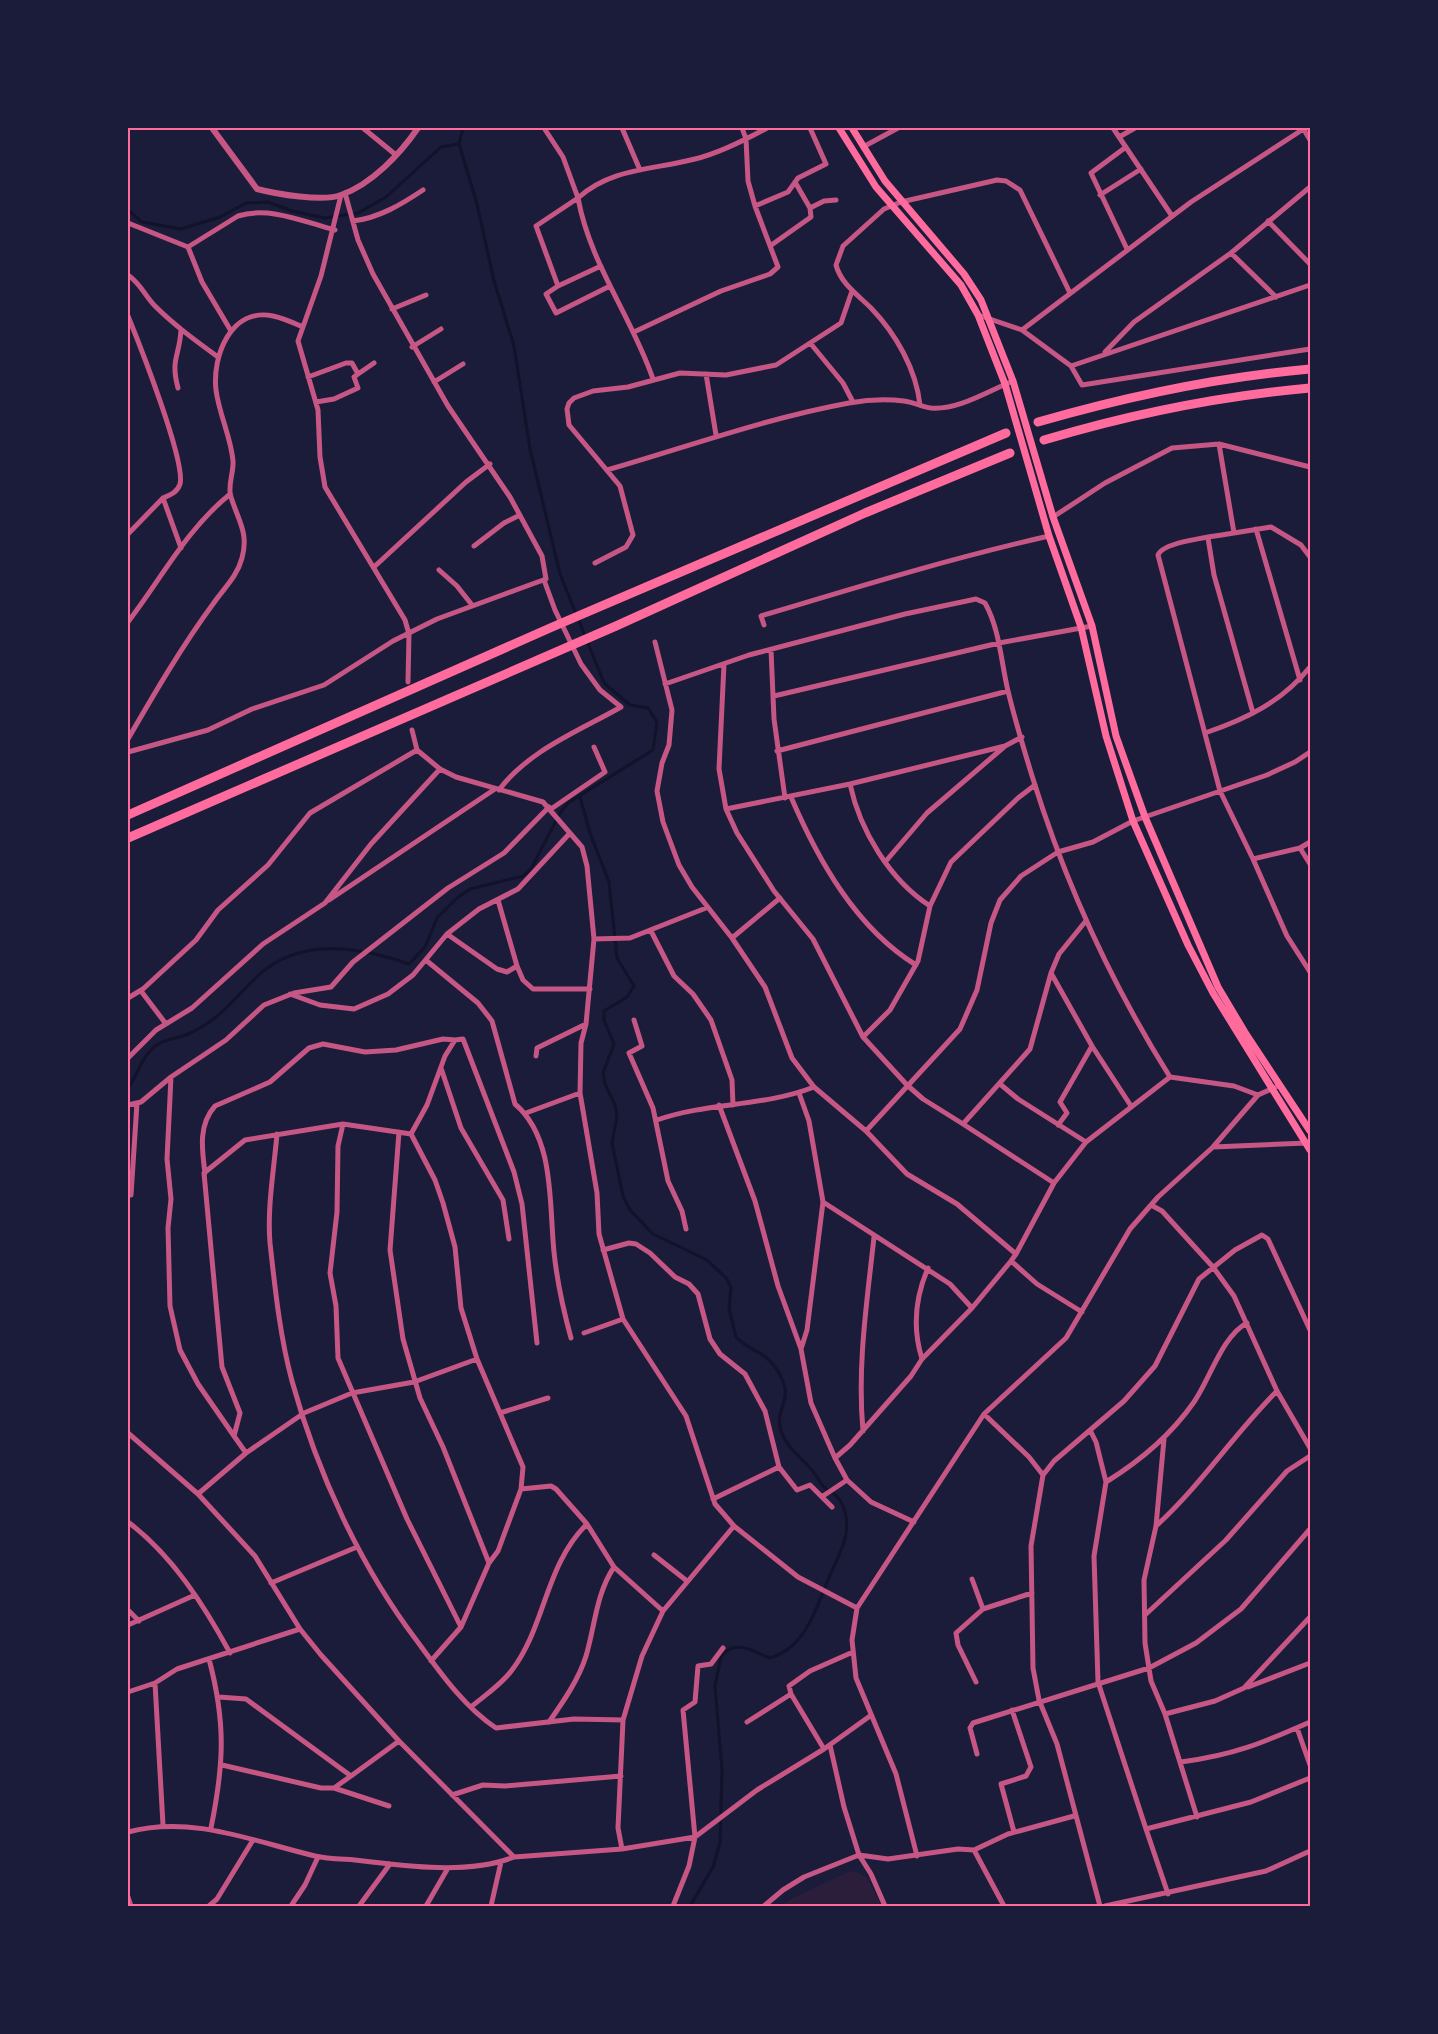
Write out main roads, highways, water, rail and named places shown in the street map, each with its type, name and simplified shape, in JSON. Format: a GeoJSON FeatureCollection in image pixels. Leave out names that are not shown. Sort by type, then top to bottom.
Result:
{"type":"FeatureCollection","features":[{"type":"Feature","properties":{"kind":"highway"},"geometry":{"type":"LineString","coordinates":[[1038,422],[1146,393],[1256,374],[1311,369]]}},
{"type":"Feature","properties":{"kind":"highway"},"geometry":{"type":"LineString","coordinates":[[1044,440],[1179,406],[1311,388]]}},
{"type":"Feature","properties":{"kind":"highway"},"geometry":{"type":"LineString","coordinates":[[128,815],[550,628],[1006,433]]}},
{"type":"Feature","properties":{"kind":"highway"},"geometry":{"type":"LineString","coordinates":[[128,838],[616,626],[865,513],[1010,453]]}},
{"type":"Feature","properties":{"kind":"main road"},"geometry":{"type":"LineString","coordinates":[[839,128],[866,173],[891,206],[961,285],[978,315],[1005,384],[1049,536],[1081,627],[1106,736],[1133,820],[1188,945],[1226,1018],[1270,1089],[1309,1145]]}},
{"type":"Feature","properties":{"kind":"main road"},"geometry":{"type":"LineString","coordinates":[[852,128],[901,202],[964,274],[990,319],[1013,381],[1053,517],[1092,626],[1116,736],[1145,817],[1218,987],[1311,1131]]}},
{"type":"Feature","properties":{"kind":"waterway"},"geometry":{"type":"LineString","coordinates":[[128,1088],[147,1054],[155,1046],[200,1028],[225,1009],[261,973],[296,954],[314,950],[352,950],[372,953],[409,964],[425,947],[437,918],[457,898],[470,889],[523,876],[531,869],[560,813],[568,803],[653,750],[657,722],[648,708],[630,705],[604,683],[560,574],[530,449],[514,346],[494,281],[477,204],[459,144],[463,128]]}},
{"type":"Feature","properties":{"kind":"waterway"},"geometry":{"type":"LineString","coordinates":[[128,210],[142,222],[181,229],[220,217],[246,203],[268,202],[292,211],[325,218],[358,213],[386,197],[441,147],[459,144]]}},
{"type":"Feature","properties":{"kind":"waterway"},"geometry":{"type":"LineString","coordinates":[[580,797],[590,833],[609,882],[617,958],[634,986],[627,997],[604,1011],[604,1020],[614,1044],[603,1073],[617,1116],[612,1143],[623,1196],[630,1210],[653,1234],[707,1260],[727,1279],[731,1288],[729,1308],[736,1337],[771,1362],[782,1379],[785,1397],[780,1427],[784,1438],[823,1486],[840,1500],[847,1526],[840,1553],[814,1615],[801,1637],[782,1653],[770,1658],[739,1647],[721,1656],[715,1686],[722,1770],[720,1843],[713,1867],[690,1906]]}}]}
